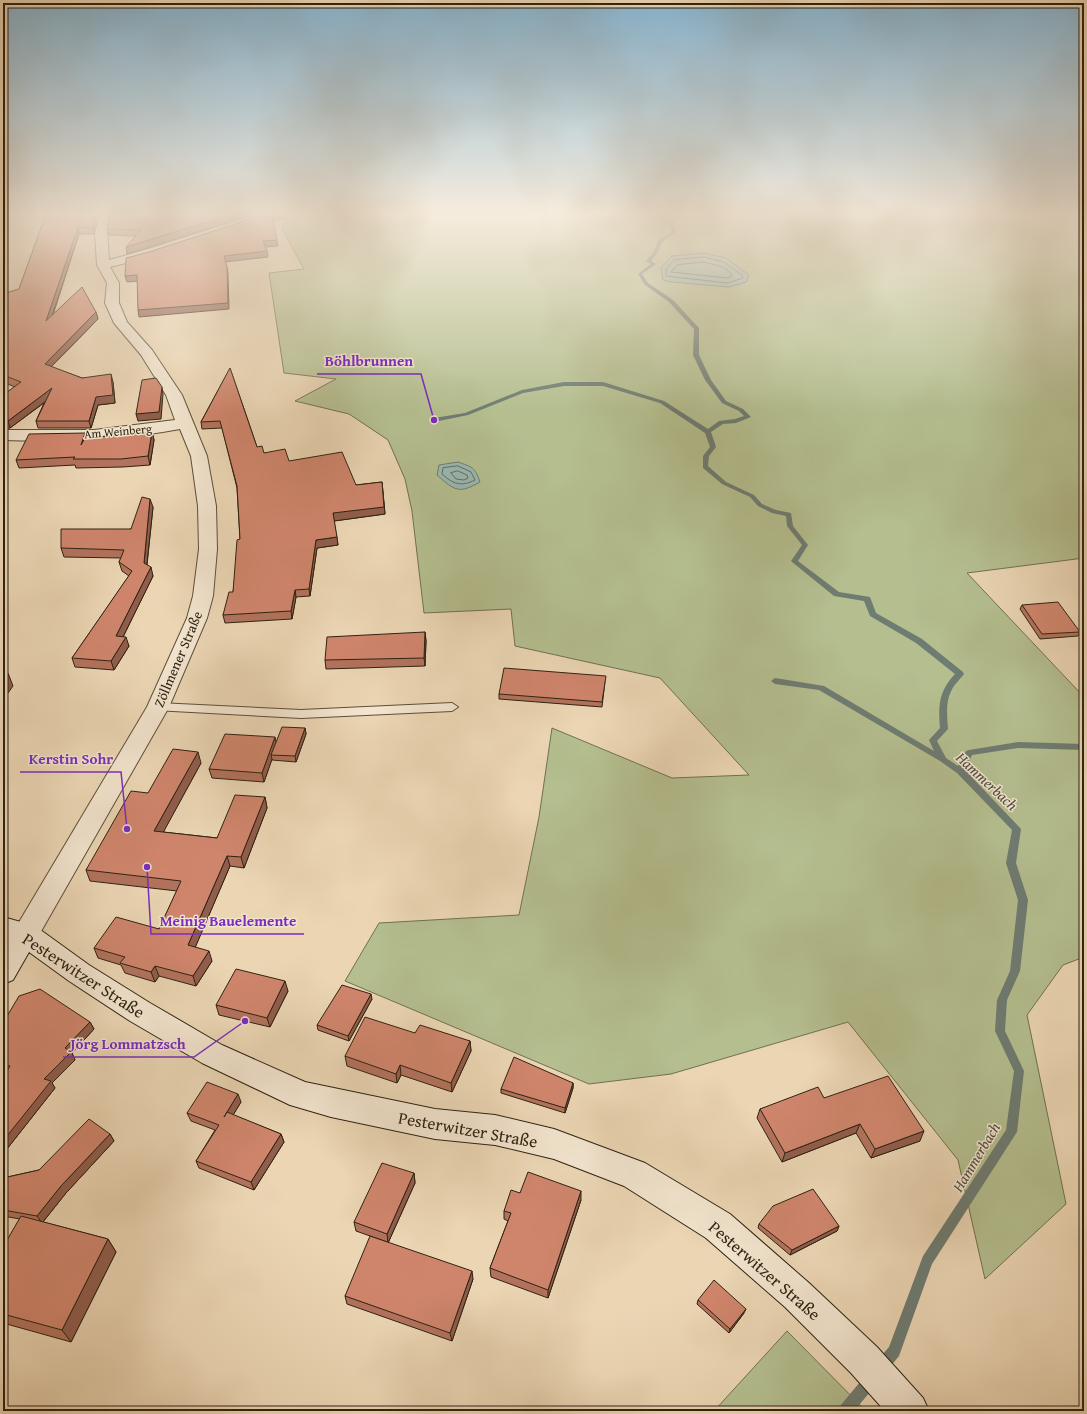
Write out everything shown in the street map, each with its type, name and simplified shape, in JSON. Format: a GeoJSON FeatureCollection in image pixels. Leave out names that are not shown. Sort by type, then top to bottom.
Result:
{"type":"FeatureCollection","features":[{"type":"Feature","properties":{"kind":"street","name":"Zöllmener Straße"},"geometry":{"type":"LineString","coordinates":[[3,972],[14,931],[92,822],[158,707],[197,618],[203,596],[208,548],[208,519],[199,456],[191,433],[184,423],[174,395],[147,353],[121,323],[112,303],[113,283],[111,280]]}},
{"type":"Feature","properties":{"kind":"street","name":"Am Weinberg"},"geometry":{"type":"LineString","coordinates":[[3,435],[80,435],[166,427],[184,423]]}},
{"type":"Feature","properties":{"kind":"street","name":"Pesterwitzer Straße"},"geometry":{"type":"LineString","coordinates":[[14,931],[154,1021],[212,1054],[301,1095],[420,1121],[495,1130],[547,1142],[634,1174],[718,1226],[797,1295],[864,1360],[903,1403]]}},
{"type":"Feature","properties":{"kind":"lane"},"geometry":{"type":"LineString","coordinates":[[158,707],[301,714],[452,707]]}},
{"type":"Feature","properties":{"kind":"green space"},"geometry":{"type":"Polygon","coordinates":[[[270,280],[1084,280],[1084,558],[967,573],[1084,697],[1084,957],[1063,965],[1027,1015],[1066,1204],[985,1279],[958,1160],[848,1022],[671,1074],[589,1084],[345,981],[379,923],[519,915],[539,817],[552,728],[672,778],[749,775],[660,678],[515,646],[511,609],[424,613],[412,511],[405,479],[388,440],[349,414],[295,401],[336,379],[284,373],[270,280]]]}},
{"type":"Feature","properties":{"kind":"green space"},"geometry":{"type":"Polygon","coordinates":[[[787,1331],[866,1411],[714,1411],[787,1331]]]}},
{"type":"Feature","properties":{"kind":"water"},"geometry":{"type":"Polygon","coordinates":[[[663,280],[747,280],[746,282],[729,287],[663,280]]]}},
{"type":"Feature","properties":{"kind":"water"},"geometry":{"type":"Polygon","coordinates":[[[458,462],[475,470],[480,482],[467,488],[457,489],[448,485],[437,475],[439,465],[458,462]]]}},
{"type":"Feature","properties":{"kind":"building"},"geometry":{"type":"Polygon","coordinates":[[[22,280],[60,280],[46,321],[82,287],[96,312],[45,364],[82,378],[111,374],[113,395],[96,397],[89,421],[36,421],[52,388],[8,421],[3,421],[3,395],[21,382],[3,375],[3,294],[19,289],[22,280]]]}},
{"type":"Feature","properties":{"kind":"building"},"geometry":{"type":"Polygon","coordinates":[[[137,280],[227,280],[228,303],[138,310],[137,280]]]}},
{"type":"Feature","properties":{"kind":"building"},"geometry":{"type":"Polygon","coordinates":[[[230,368],[257,447],[262,446],[264,453],[285,449],[289,461],[342,452],[356,485],[382,482],[384,507],[333,513],[337,537],[316,540],[309,589],[295,590],[291,611],[223,615],[229,592],[233,592],[237,540],[240,539],[237,486],[220,421],[201,422],[230,368]]]}},
{"type":"Feature","properties":{"kind":"building"},"geometry":{"type":"Polygon","coordinates":[[[156,378],[162,387],[159,412],[136,414],[142,380],[156,378]]]}},
{"type":"Feature","properties":{"kind":"building"},"geometry":{"type":"Polygon","coordinates":[[[152,432],[148,456],[121,459],[73,459],[75,457],[16,460],[29,434],[85,433],[81,445],[85,438],[152,432]]]}},
{"type":"Feature","properties":{"kind":"building"},"geometry":{"type":"Polygon","coordinates":[[[142,497],[150,499],[144,563],[151,567],[116,636],[126,637],[111,661],[72,658],[132,571],[119,562],[124,550],[61,548],[61,529],[131,529],[142,497]]]}},
{"type":"Feature","properties":{"kind":"building"},"geometry":{"type":"Polygon","coordinates":[[[1058,602],[1080,632],[1042,634],[1022,605],[1058,602]]]}},
{"type":"Feature","properties":{"kind":"building"},"geometry":{"type":"Polygon","coordinates":[[[425,632],[424,658],[325,660],[327,637],[425,632]]]}},
{"type":"Feature","properties":{"kind":"building"},"geometry":{"type":"Polygon","coordinates":[[[504,668],[606,676],[602,702],[499,694],[504,668]]]}},
{"type":"Feature","properties":{"kind":"building"},"geometry":{"type":"Polygon","coordinates":[[[3,672],[8,673],[3,679],[3,672]]]}},
{"type":"Feature","properties":{"kind":"building"},"geometry":{"type":"Polygon","coordinates":[[[282,727],[305,728],[295,756],[271,755],[282,727]]]}},
{"type":"Feature","properties":{"kind":"building"},"geometry":{"type":"Polygon","coordinates":[[[225,734],[275,737],[262,773],[209,769],[225,734]]]}},
{"type":"Feature","properties":{"kind":"building"},"geometry":{"type":"Polygon","coordinates":[[[173,749],[198,752],[154,831],[217,838],[235,795],[265,797],[241,857],[227,856],[188,945],[209,951],[193,976],[155,966],[151,972],[120,963],[125,957],[94,948],[116,917],[159,929],[181,881],[86,870],[131,791],[148,793],[173,749]]]}},
{"type":"Feature","properties":{"kind":"building"},"geometry":{"type":"Polygon","coordinates":[[[236,969],[285,981],[267,1018],[216,1005],[236,969]]]}},
{"type":"Feature","properties":{"kind":"building"},"geometry":{"type":"Polygon","coordinates":[[[342,985],[371,994],[348,1036],[317,1025],[342,985]]]}},
{"type":"Feature","properties":{"kind":"building"},"geometry":{"type":"Polygon","coordinates":[[[40,989],[90,1022],[65,1048],[71,1052],[44,1079],[51,1081],[3,1141],[3,1077],[10,1066],[3,1065],[3,1023],[19,996],[40,989]]]}},
{"type":"Feature","properties":{"kind":"building"},"geometry":{"type":"Polygon","coordinates":[[[365,1017],[415,1033],[420,1025],[470,1041],[451,1083],[400,1065],[396,1074],[345,1056],[365,1017]]]}},
{"type":"Feature","properties":{"kind":"building"},"geometry":{"type":"Polygon","coordinates":[[[514,1057],[573,1083],[565,1108],[501,1089],[514,1057]]]}},
{"type":"Feature","properties":{"kind":"building"},"geometry":{"type":"Polygon","coordinates":[[[888,1076],[924,1131],[875,1149],[860,1124],[785,1153],[760,1109],[818,1087],[824,1098],[888,1076]]]}},
{"type":"Feature","properties":{"kind":"building"},"geometry":{"type":"Polygon","coordinates":[[[207,1082],[238,1094],[227,1112],[281,1134],[251,1182],[196,1161],[219,1125],[187,1113],[207,1082]]]}},
{"type":"Feature","properties":{"kind":"building"},"geometry":{"type":"Polygon","coordinates":[[[89,1119],[110,1134],[61,1186],[37,1216],[3,1210],[3,1178],[39,1170],[89,1119]]]}},
{"type":"Feature","properties":{"kind":"building"},"geometry":{"type":"Polygon","coordinates":[[[382,1163],[414,1173],[387,1234],[354,1222],[382,1163]]]}},
{"type":"Feature","properties":{"kind":"building"},"geometry":{"type":"Polygon","coordinates":[[[528,1172],[581,1191],[548,1290],[490,1268],[511,1213],[504,1211],[511,1190],[520,1193],[528,1172]]]}},
{"type":"Feature","properties":{"kind":"building"},"geometry":{"type":"Polygon","coordinates":[[[813,1189],[839,1226],[792,1250],[759,1224],[773,1206],[813,1189]]]}},
{"type":"Feature","properties":{"kind":"building"},"geometry":{"type":"Polygon","coordinates":[[[21,1216],[108,1239],[62,1330],[3,1314],[3,1247],[21,1216]]]}},
{"type":"Feature","properties":{"kind":"building"},"geometry":{"type":"Polygon","coordinates":[[[370,1236],[472,1271],[450,1333],[345,1296],[370,1236]]]}},
{"type":"Feature","properties":{"kind":"building"},"geometry":{"type":"Polygon","coordinates":[[[714,1280],[746,1309],[730,1329],[698,1300],[714,1280]]]}},
{"type":"Feature","properties":{"kind":"waterway","name":"Hammerbach"},"geometry":{"type":"LineString","coordinates":[[643,280],[650,288],[667,297],[697,329],[696,355],[708,380],[724,402],[741,410],[748,417],[736,421],[721,422],[708,432]]}},
{"type":"Feature","properties":{"kind":"waterway"},"geometry":{"type":"LineString","coordinates":[[434,420],[466,414],[522,392],[564,384],[603,384],[662,402],[708,432]]}},
{"type":"Feature","properties":{"kind":"waterway","name":"Hammerbach"},"geometry":{"type":"LineString","coordinates":[[708,432],[713,447],[706,456],[705,467],[724,483],[752,496],[760,505],[774,512],[789,514],[790,526],[805,545],[794,561],[837,594],[867,599],[873,614],[919,641],[960,674],[949,687],[944,699],[944,729],[933,740],[943,760],[960,771]]}},
{"type":"Feature","properties":{"kind":"waterway"},"geometry":{"type":"LineString","coordinates":[[775,681],[821,688],[942,759]]}},
{"type":"Feature","properties":{"kind":"waterway"},"geometry":{"type":"LineString","coordinates":[[960,771],[969,753],[1018,745],[1084,747]]}},
{"type":"Feature","properties":{"kind":"waterway","name":"Hammerbach"},"geometry":{"type":"LineString","coordinates":[[881,1367],[894,1351],[927,1260],[1011,1132],[1019,1071],[1000,1031],[1002,1000],[1015,971],[1023,900],[1011,863],[1017,829],[960,771]]}},
{"type":"Feature","properties":{"kind":"waterway","name":"Hammerbach"},"geometry":{"type":"LineString","coordinates":[[845,1411],[870,1381]]}},
{"type":"Feature","properties":{"kind":"place","name":"Böhlbrunnen"},"geometry":{"type":"Point","coordinates":[434,420]}},
{"type":"Feature","properties":{"kind":"place","name":"Kerstin Sohr"},"geometry":{"type":"Point","coordinates":[127,829]}},
{"type":"Feature","properties":{"kind":"place","name":"Meinig Bauelemente"},"geometry":{"type":"Point","coordinates":[147,867]}},
{"type":"Feature","properties":{"kind":"place","name":"Jörg Lommatzsch"},"geometry":{"type":"Point","coordinates":[245,1021]}}]}
